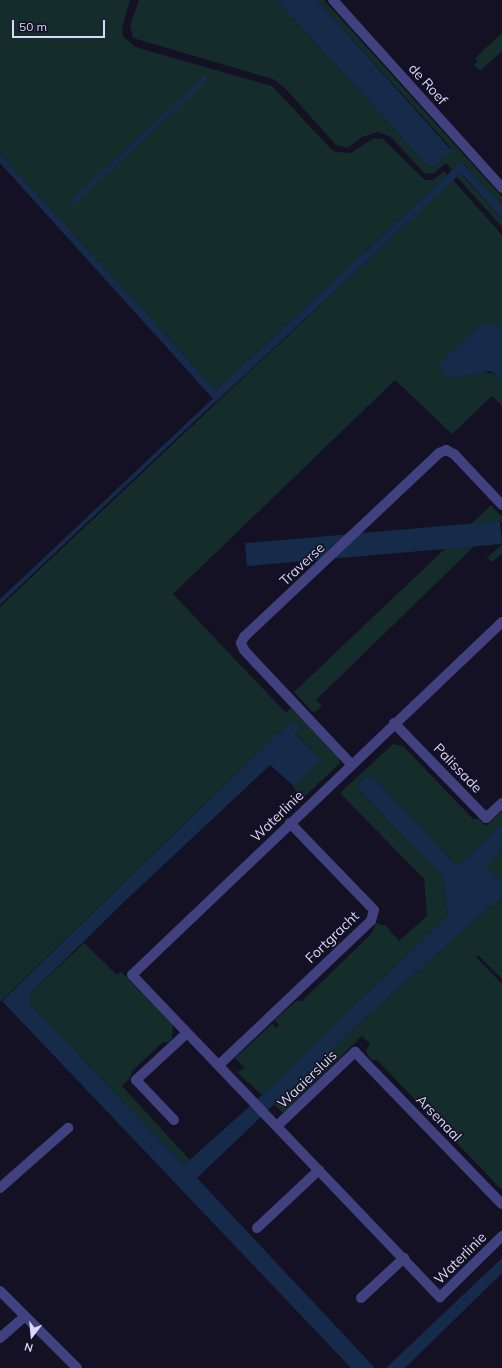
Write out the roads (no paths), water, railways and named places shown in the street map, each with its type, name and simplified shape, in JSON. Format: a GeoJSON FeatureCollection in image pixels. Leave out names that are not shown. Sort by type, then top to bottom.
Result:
{"type":"FeatureCollection","features":[{"type":"Feature","properties":{"kind":"street","name":"de Roef"},"geometry":{"type":"LineString","coordinates":[[333,0],[502,188]]}},
{"type":"Feature","properties":{"kind":"street","name":"Traverse"},"geometry":{"type":"LineString","coordinates":[[351,764],[244,650],[241,643],[244,637],[439,454],[446,450],[454,454],[502,505]]}},
{"type":"Feature","properties":{"kind":"street","name":"Waterlinie"},"geometry":{"type":"LineString","coordinates":[[502,622],[394,723],[132,974],[440,1297],[502,1236]]}},
{"type":"Feature","properties":{"kind":"street","name":"Palissade"},"geometry":{"type":"LineString","coordinates":[[394,723],[486,818],[502,803]]}},
{"type":"Feature","properties":{"kind":"street","name":"Fortgracht"},"geometry":{"type":"LineString","coordinates":[[219,1065],[370,921],[374,910],[290,823]]}},
{"type":"Feature","properties":{"kind":"street"},"geometry":{"type":"LineString","coordinates":[[174,1120],[136,1080],[188,1033]]}},
{"type":"Feature","properties":{"kind":"street","name":"Waaiersluis"},"geometry":{"type":"LineString","coordinates":[[277,1126],[355,1052]]}},
{"type":"Feature","properties":{"kind":"street","name":"Arsenaal"},"geometry":{"type":"LineString","coordinates":[[355,1052],[502,1204]]}},
{"type":"Feature","properties":{"kind":"street"},"geometry":{"type":"LineString","coordinates":[[0,1188],[68,1128]]}},
{"type":"Feature","properties":{"kind":"street"},"geometry":{"type":"LineString","coordinates":[[257,1228],[319,1170]]}},
{"type":"Feature","properties":{"kind":"street"},"geometry":{"type":"LineString","coordinates":[[361,1298],[404,1258]]}},
{"type":"Feature","properties":{"kind":"street"},"geometry":{"type":"LineString","coordinates":[[0,1291],[77,1368]]}},
{"type":"Feature","properties":{"kind":"street"},"geometry":{"type":"LineString","coordinates":[[0,1338],[25,1316]]}},
{"type":"Feature","properties":{"kind":"water"},"geometry":{"type":"Polygon","coordinates":[[[276,0],[317,0],[452,151],[433,168],[428,166],[276,0]]]}},
{"type":"Feature","properties":{"kind":"water"},"geometry":{"type":"Polygon","coordinates":[[[205,75],[208,79],[202,86],[72,206],[69,204],[70,201],[205,75]]]}},
{"type":"Feature","properties":{"kind":"water"},"geometry":{"type":"Polygon","coordinates":[[[0,153],[216,390],[461,162],[502,205],[502,219],[464,176],[459,175],[216,402],[0,163],[0,153]]]}},
{"type":"Feature","properties":{"kind":"water"},"geometry":{"type":"Polygon","coordinates":[[[487,323],[502,326],[502,378],[490,371],[453,378],[443,376],[440,367],[442,360],[479,326],[487,323]]]}},
{"type":"Feature","properties":{"kind":"water"},"geometry":{"type":"Polygon","coordinates":[[[500,521],[502,544],[247,566],[245,543],[500,521]]]}},
{"type":"Feature","properties":{"kind":"water"},"geometry":{"type":"Polygon","coordinates":[[[294,722],[299,727],[295,734],[321,760],[294,786],[270,765],[126,900],[30,994],[30,1004],[184,1165],[262,1095],[448,915],[443,876],[358,789],[359,783],[370,775],[372,776],[457,866],[502,824],[502,847],[486,866],[502,883],[502,896],[354,1028],[197,1178],[375,1368],[351,1368],[2,1001],[281,730],[294,722]]]}},
{"type":"Feature","properties":{"kind":"water"},"geometry":{"type":"Polygon","coordinates":[[[502,1258],[502,1273],[405,1368],[386,1368],[502,1258]]]}},
{"type":"Feature","properties":{"kind":"waterway"},"geometry":{"type":"LineString","coordinates":[[0,602],[214,400]]}}]}
